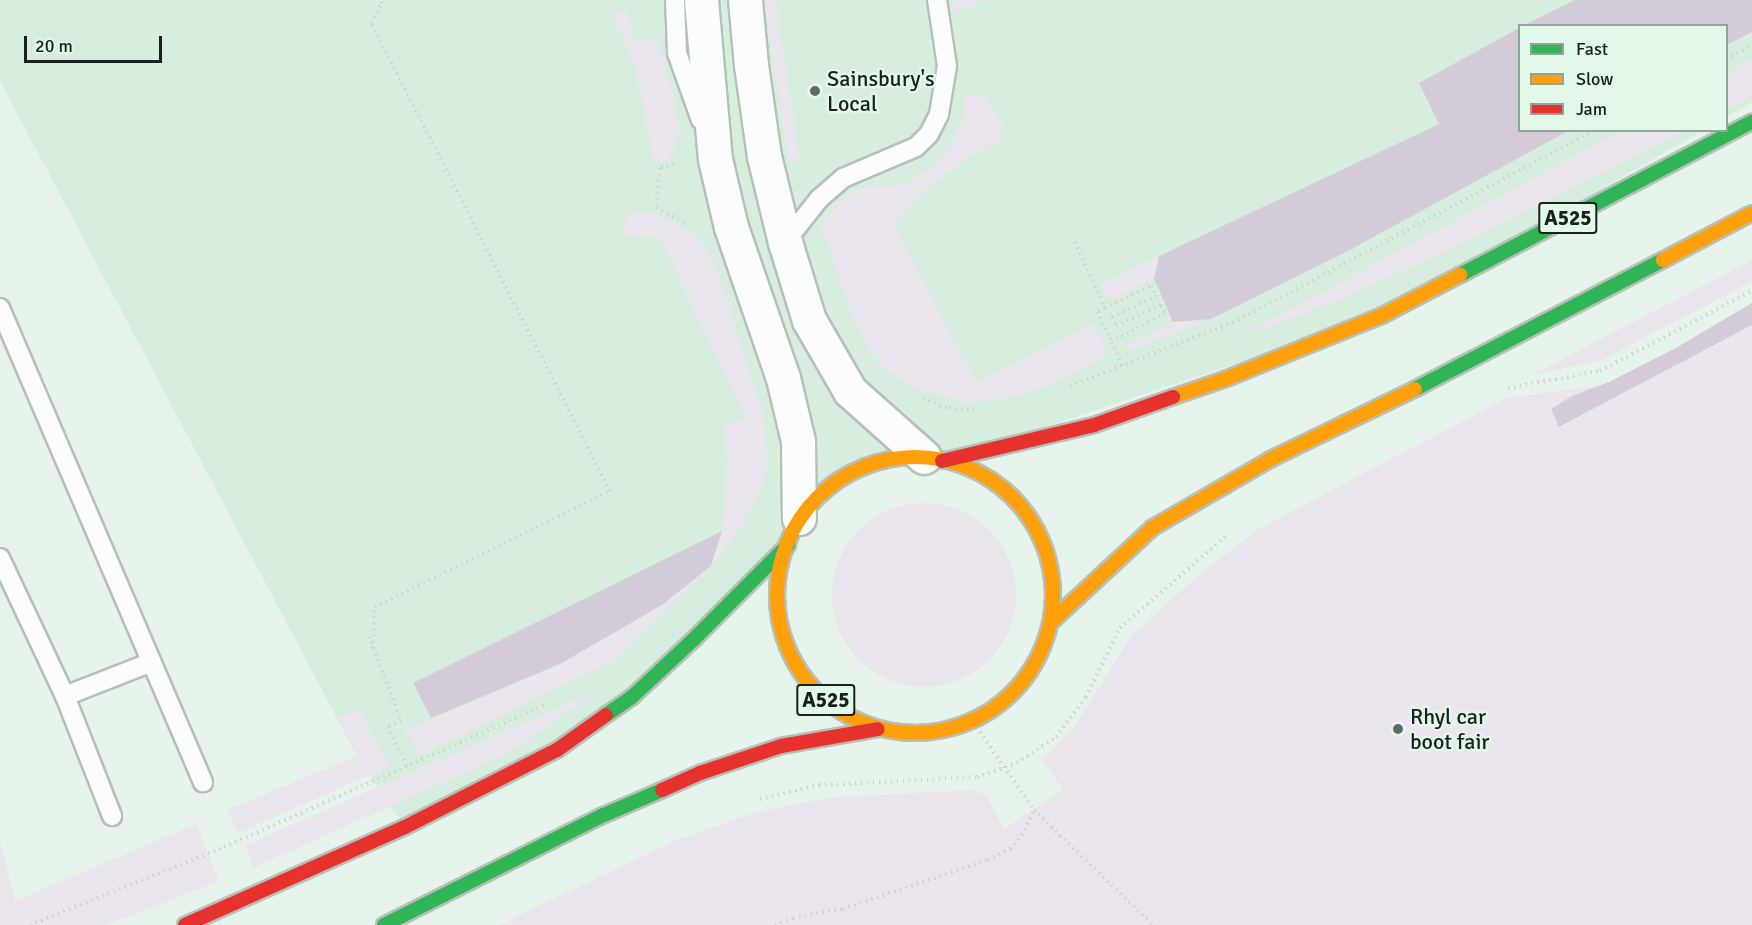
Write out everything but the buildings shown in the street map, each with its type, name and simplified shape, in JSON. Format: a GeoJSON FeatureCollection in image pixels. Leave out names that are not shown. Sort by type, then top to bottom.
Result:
{"type":"FeatureCollection","features":[{"type":"Feature","properties":{"kind":"main road","name":"A525"},"geometry":{"type":"LineString","coordinates":[[185,925],[405,827],[556,750],[632,697],[694,639],[794,532],[833,483],[876,462],[933,459],[1094,425],[1228,378],[1383,315],[1752,122]]}},
{"type":"Feature","properties":{"kind":"main road","name":"A525"},"geometry":{"type":"LineString","coordinates":[[1051,622],[1152,528],[1261,464],[1414,389],[1752,213]]}},
{"type":"Feature","properties":{"kind":"main road","name":"A525"},"geometry":{"type":"LineString","coordinates":[[384,925],[604,815],[700,773],[781,746],[878,729],[926,734],[973,722],[1003,703],[1034,667],[1051,622],[1052,573],[1036,527],[1006,490],[971,468],[933,459]]}},
{"type":"Feature","properties":{"kind":"main road","name":"A525"},"geometry":{"type":"LineString","coordinates":[[794,532],[780,562],[777,611],[801,674],[834,709],[878,729]]}},
{"type":"Feature","properties":{"kind":"street"},"geometry":{"type":"LineString","coordinates":[[702,0],[715,159],[731,227],[783,378],[798,441],[794,532]]}},
{"type":"Feature","properties":{"kind":"street"},"geometry":{"type":"LineString","coordinates":[[745,0],[751,65],[764,156],[785,242],[809,320],[850,391],[933,459]]}},
{"type":"Feature","properties":{"kind":"lane"},"geometry":{"type":"LineString","coordinates":[[675,0],[677,53],[715,159]]}},
{"type":"Feature","properties":{"kind":"lane"},"geometry":{"type":"LineString","coordinates":[[785,242],[819,199],[843,178],[916,147],[929,134],[939,114],[947,66],[937,0]]}},
{"type":"Feature","properties":{"kind":"lane"},"geometry":{"type":"LineString","coordinates":[[0,308],[203,782]]}},
{"type":"Feature","properties":{"kind":"lane"},"geometry":{"type":"LineString","coordinates":[[0,324],[0,348]]}},
{"type":"Feature","properties":{"kind":"lane"},"geometry":{"type":"LineString","coordinates":[[0,558],[65,696],[112,816]]}},
{"type":"Feature","properties":{"kind":"lane"},"geometry":{"type":"LineString","coordinates":[[65,696],[152,662]]}},
{"type":"Feature","properties":{"kind":"path"},"geometry":{"type":"LineString","coordinates":[[373,648],[375,607],[610,491],[371,23],[382,3],[380,0]]}},
{"type":"Feature","properties":{"kind":"path"},"geometry":{"type":"LineString","coordinates":[[1728,58],[1752,45]]}},
{"type":"Feature","properties":{"kind":"path"},"geometry":{"type":"LineString","coordinates":[[1075,242],[1106,308]]}},
{"type":"Feature","properties":{"kind":"path"},"geometry":{"type":"LineString","coordinates":[[1112,342],[1165,313],[1161,304],[1116,326],[1112,317],[1157,296],[1151,286],[1097,312],[1122,366]]}},
{"type":"Feature","properties":{"kind":"path"},"geometry":{"type":"LineString","coordinates":[[1504,389],[1600,372],[1752,291]]}},
{"type":"Feature","properties":{"kind":"path"},"geometry":{"type":"LineString","coordinates":[[757,800],[819,785],[977,777],[1017,763],[1056,737],[1086,697],[1120,628],[1232,531]]}},
{"type":"Feature","properties":{"kind":"path"},"geometry":{"type":"LineString","coordinates":[[369,637],[401,720],[387,727],[407,766]]}},
{"type":"Feature","properties":{"kind":"path"},"geometry":{"type":"LineString","coordinates":[[973,722],[1034,810],[1153,925]]}},
{"type":"Feature","properties":{"kind":"path"},"geometry":{"type":"LineString","coordinates":[[775,925],[793,918],[843,909],[988,860],[1010,849],[1022,835],[1034,810]]}},
{"type":"Feature","properties":{"kind":"shaded area"},"geometry":{"type":"Polygon","coordinates":[[[0,0],[1752,0],[1752,102],[1728,116],[1728,24],[1518,24],[1518,132],[1700,132],[1383,315],[942,461],[876,462],[833,483],[780,562],[632,697],[405,827],[357,756],[0,81],[0,0]]]}},
{"type":"Feature","properties":{"kind":"shaded area"},"geometry":{"type":"Polygon","coordinates":[[[764,0],[775,0],[799,155],[795,162],[789,162],[764,0]]]}},
{"type":"Feature","properties":{"kind":"shaded area"},"geometry":{"type":"Polygon","coordinates":[[[953,0],[984,0],[955,14],[953,0]]]}},
{"type":"Feature","properties":{"kind":"shaded area"},"geometry":{"type":"Polygon","coordinates":[[[1575,0],[1752,0],[1752,32],[1728,44],[1728,24],[1526,24],[1575,0]]]}},
{"type":"Feature","properties":{"kind":"shaded area"},"geometry":{"type":"Polygon","coordinates":[[[627,8],[633,42],[657,40],[673,95],[679,129],[669,158],[660,164],[652,160],[650,137],[635,64],[612,15],[627,8]]]}},
{"type":"Feature","properties":{"kind":"shaded area"},"geometry":{"type":"Polygon","coordinates":[[[1518,29],[1518,132],[1566,132],[1346,252],[1211,319],[1173,322],[1154,279],[1159,256],[1439,124],[1419,83],[1518,29]]]}},
{"type":"Feature","properties":{"kind":"shaded area"},"geometry":{"type":"Polygon","coordinates":[[[1752,59],[1752,96],[1728,108],[1728,72],[1752,59]]]}},
{"type":"Feature","properties":{"kind":"shaded area"},"geometry":{"type":"Polygon","coordinates":[[[966,95],[987,98],[1002,124],[999,140],[974,154],[919,194],[894,224],[976,383],[1093,324],[1109,354],[1060,381],[1033,391],[1006,398],[967,403],[910,386],[888,370],[872,353],[853,319],[822,225],[842,201],[856,190],[870,186],[890,187],[912,181],[937,162],[951,147],[963,118],[966,95]]]}},
{"type":"Feature","properties":{"kind":"shaded area"},"geometry":{"type":"Polygon","coordinates":[[[1618,132],[1683,132],[1474,238],[1337,301],[1238,338],[1618,132]]]}},
{"type":"Feature","properties":{"kind":"shaded area"},"geometry":{"type":"Polygon","coordinates":[[[648,212],[676,223],[695,235],[714,260],[765,421],[767,465],[763,485],[738,531],[711,566],[722,531],[728,457],[723,424],[747,420],[660,238],[623,236],[628,214],[648,212]]]}},
{"type":"Feature","properties":{"kind":"shaded area"},"geometry":{"type":"Polygon","coordinates":[[[1159,256],[1154,279],[1110,300],[1100,284],[1159,256]]]}},
{"type":"Feature","properties":{"kind":"shaded area"},"geometry":{"type":"Polygon","coordinates":[[[1752,260],[1752,281],[1602,360],[1532,375],[1752,260]]]}},
{"type":"Feature","properties":{"kind":"shaded area"},"geometry":{"type":"Polygon","coordinates":[[[1752,303],[1752,325],[1559,427],[1551,409],[1572,396],[1609,382],[1674,349],[1752,303]]]}},
{"type":"Feature","properties":{"kind":"shaded area"},"geometry":{"type":"Polygon","coordinates":[[[1211,319],[1130,351],[1126,345],[1173,322],[1211,319]]]}},
{"type":"Feature","properties":{"kind":"shaded area"},"geometry":{"type":"Polygon","coordinates":[[[1752,325],[1752,925],[499,925],[672,842],[750,814],[804,802],[840,797],[972,790],[986,795],[1004,829],[1063,790],[1042,759],[1074,727],[1132,635],[1200,574],[1258,529],[1507,398],[1598,386],[1572,396],[1552,409],[1560,427],[1752,325]]]}},
{"type":"Feature","properties":{"kind":"shaded area"},"geometry":{"type":"Polygon","coordinates":[[[924,503],[959,510],[989,530],[1009,560],[1016,595],[1009,630],[989,660],[959,680],[924,687],[889,680],[859,660],[839,630],[832,595],[839,560],[859,530],[889,510],[924,503]]]}},
{"type":"Feature","properties":{"kind":"shaded area"},"geometry":{"type":"Polygon","coordinates":[[[722,531],[711,566],[662,605],[560,664],[431,718],[413,683],[722,531]]]}},
{"type":"Feature","properties":{"kind":"shaded area"},"geometry":{"type":"Polygon","coordinates":[[[711,566],[612,662],[419,755],[406,730],[560,664],[711,566]]]}},
{"type":"Feature","properties":{"kind":"shaded area"},"geometry":{"type":"Polygon","coordinates":[[[599,690],[509,753],[253,868],[246,845],[599,690]]]}},
{"type":"Feature","properties":{"kind":"shaded area"},"geometry":{"type":"Polygon","coordinates":[[[359,710],[390,766],[238,833],[227,810],[357,756],[339,719],[359,710]]]}},
{"type":"Feature","properties":{"kind":"shaded area"},"geometry":{"type":"Polygon","coordinates":[[[196,824],[219,881],[106,925],[0,925],[0,841],[15,901],[196,824]]]}},
{"type":"Feature","properties":{"kind":"traffic: fast"},"geometry":{"type":"LineString","coordinates":[[1460,275],[1752,122]]}},
{"type":"Feature","properties":{"kind":"traffic: fast"},"geometry":{"type":"LineString","coordinates":[[1415,389],[1663,260]]}},
{"type":"Feature","properties":{"kind":"traffic: fast"},"geometry":{"type":"LineString","coordinates":[[606,715],[632,697],[788,545]]}},
{"type":"Feature","properties":{"kind":"traffic: fast"},"geometry":{"type":"LineString","coordinates":[[384,925],[604,815],[662,790]]}},
{"type":"Feature","properties":{"kind":"traffic: slow"},"geometry":{"type":"LineString","coordinates":[[1663,260],[1752,213]]}},
{"type":"Feature","properties":{"kind":"traffic: slow"},"geometry":{"type":"LineString","coordinates":[[1173,397],[1228,378],[1383,315],[1460,275]]}},
{"type":"Feature","properties":{"kind":"traffic: slow"},"geometry":{"type":"LineString","coordinates":[[1051,622],[1152,528],[1271,459],[1415,389]]}},
{"type":"Feature","properties":{"kind":"traffic: slow"},"geometry":{"type":"LineString","coordinates":[[915,457],[942,460],[968,468],[991,481],[1012,498],[1029,519],[1042,542],[1050,568],[1053,595],[1050,622],[1042,648],[1029,671],[1012,692],[991,709],[968,722],[942,730],[915,733],[888,730],[862,722],[839,709],[818,692],[801,671],[788,648],[780,622],[777,595],[780,568],[788,542],[801,519],[818,498],[839,481],[862,468],[888,460],[915,457]]}},
{"type":"Feature","properties":{"kind":"traffic: jam"},"geometry":{"type":"LineString","coordinates":[[942,461],[1094,425],[1173,397]]}},
{"type":"Feature","properties":{"kind":"traffic: jam"},"geometry":{"type":"LineString","coordinates":[[185,925],[405,827],[557,750],[606,715]]}},
{"type":"Feature","properties":{"kind":"traffic: jam"},"geometry":{"type":"LineString","coordinates":[[662,790],[700,773],[781,746],[878,729]]}},
{"type":"Feature","properties":{"kind":"place","name":"Sainsbury's Local"},"geometry":{"type":"Point","coordinates":[815,91]}},
{"type":"Feature","properties":{"kind":"place","name":"Rhyl car boot fair"},"geometry":{"type":"Point","coordinates":[1398,729]}}]}
